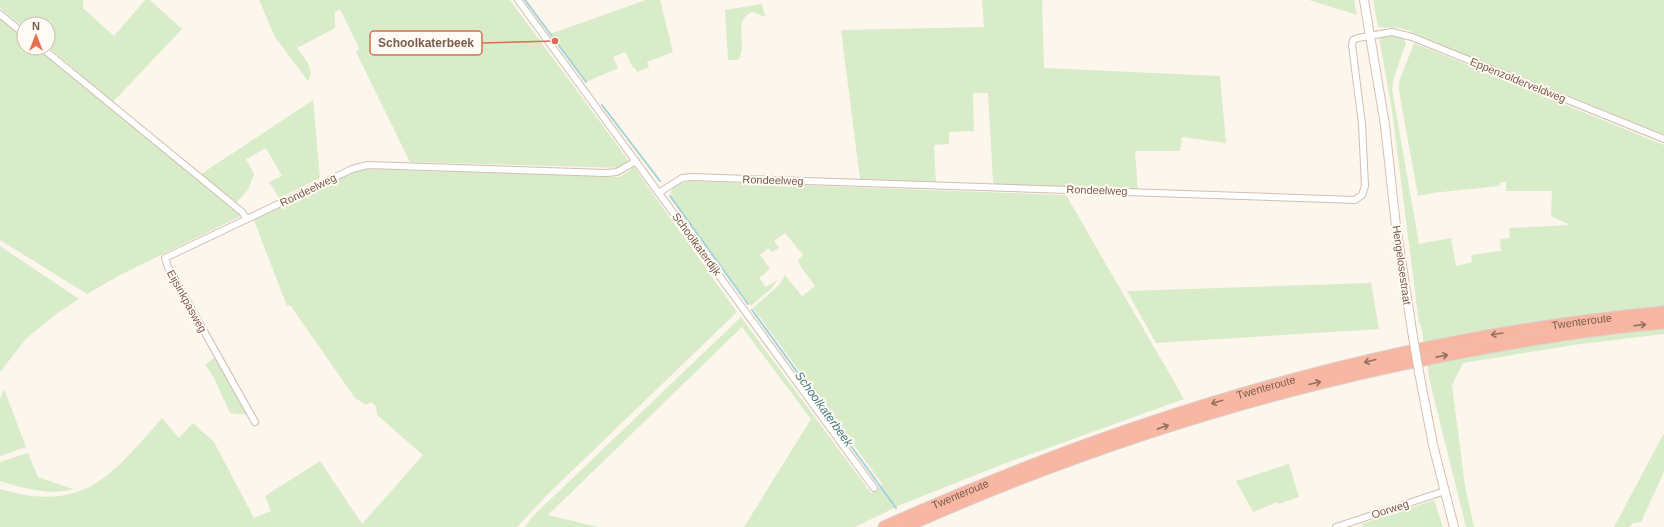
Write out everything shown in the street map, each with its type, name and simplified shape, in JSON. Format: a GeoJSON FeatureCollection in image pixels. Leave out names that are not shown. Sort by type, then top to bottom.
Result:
{"type":"FeatureCollection","features":[{"type":"Feature","properties":{"kind":"highway","name":"Twenteroute"},"geometry":{"type":"LineString","coordinates":[[884,527],[941,502],[1055,456],[1171,415],[1252,391],[1457,341],[1543,327],[1664,312]]}},
{"type":"Feature","properties":{"kind":"highway","name":"Twenteroute"},"geometry":{"type":"LineString","coordinates":[[905,527],[1058,463],[1174,423],[1302,386],[1376,369],[1538,338],[1664,322]]}},
{"type":"Feature","properties":{"kind":"main road","name":"Hengelosestraat"},"geometry":{"type":"LineString","coordinates":[[1364,0],[1385,125],[1396,226],[1413,337],[1433,445],[1454,527]]}},
{"type":"Feature","properties":{"kind":"street","name":"Schoolkaterdijk"},"geometry":{"type":"LineString","coordinates":[[518,0],[660,192],[874,488]]}},
{"type":"Feature","properties":{"kind":"street"},"geometry":{"type":"LineString","coordinates":[[0,14],[16,27]]}},
{"type":"Feature","properties":{"kind":"street","name":"Eppenzolderveldweg"},"geometry":{"type":"LineString","coordinates":[[1370,36],[1392,32],[1412,37],[1664,139]]}},
{"type":"Feature","properties":{"kind":"street","name":"Rondeelweg"},"geometry":{"type":"LineString","coordinates":[[660,192],[682,178],[692,177],[1355,200],[1362,195],[1365,186],[1362,124],[1352,45],[1353,40],[1370,36]]}},
{"type":"Feature","properties":{"kind":"street"},"geometry":{"type":"LineString","coordinates":[[52,56],[242,212],[247,219]]}},
{"type":"Feature","properties":{"kind":"street","name":"Rondeelweg"},"geometry":{"type":"LineString","coordinates":[[247,219],[352,169],[368,166],[606,173],[617,172],[636,161]]}},
{"type":"Feature","properties":{"kind":"street","name":"Eijsinkpasweg"},"geometry":{"type":"LineString","coordinates":[[247,219],[165,258],[168,267],[255,422]]}},
{"type":"Feature","properties":{"kind":"street","name":"Oorweg"},"geometry":{"type":"LineString","coordinates":[[1336,527],[1445,492]]}},
{"type":"Feature","properties":{"kind":"green space"},"geometry":{"type":"Polygon","coordinates":[[[0,0],[83,0],[83,8],[114,36],[145,0],[150,0],[182,29],[113,102],[56,54],[56,16],[16,16],[16,21],[0,8],[0,0]]]}},
{"type":"Feature","properties":{"kind":"green space"},"geometry":{"type":"Polygon","coordinates":[[[259,0],[510,0],[629,163],[621,168],[410,162],[356,52],[359,48],[340,9],[335,12],[335,28],[297,48],[310,68],[311,72],[308,81],[275,37],[259,0]]]}},
{"type":"Feature","properties":{"kind":"green space"},"geometry":{"type":"Polygon","coordinates":[[[646,0],[660,0],[673,52],[647,62],[649,67],[637,72],[634,67],[633,68],[625,52],[613,57],[618,68],[586,82],[550,34],[646,0]]]}},
{"type":"Feature","properties":{"kind":"green space"},"geometry":{"type":"Polygon","coordinates":[[[982,0],[1042,0],[1044,68],[1220,76],[1226,143],[1182,137],[1180,151],[1135,151],[1138,190],[995,184],[993,181],[988,93],[973,93],[974,131],[949,132],[949,144],[934,145],[936,182],[860,179],[841,30],[984,27],[982,0]]]}},
{"type":"Feature","properties":{"kind":"green space"},"geometry":{"type":"Polygon","coordinates":[[[1309,0],[1354,0],[1357,15],[1309,0]]]}},
{"type":"Feature","properties":{"kind":"green space"},"geometry":{"type":"Polygon","coordinates":[[[1373,0],[1664,0],[1664,136],[1512,75],[1409,31],[1401,28],[1378,27],[1373,0]]]}},
{"type":"Feature","properties":{"kind":"green space"},"geometry":{"type":"Polygon","coordinates":[[[762,4],[765,17],[753,12],[746,15],[741,26],[741,54],[738,60],[728,60],[725,10],[762,4]]]}},
{"type":"Feature","properties":{"kind":"green space"},"geometry":{"type":"Polygon","coordinates":[[[0,17],[16,30],[16,56],[47,56],[240,215],[239,217],[120,275],[87,294],[0,240],[0,17]]]}},
{"type":"Feature","properties":{"kind":"green space"},"geometry":{"type":"Polygon","coordinates":[[[1388,34],[1402,36],[1406,43],[1394,77],[1392,89],[1419,244],[1451,238],[1456,266],[1472,262],[1471,255],[1501,251],[1500,239],[1510,238],[1509,228],[1570,225],[1551,216],[1552,191],[1506,191],[1506,182],[1501,182],[1499,186],[1418,196],[1399,91],[1399,82],[1414,43],[1664,145],[1664,308],[1424,345],[1421,325],[1419,323],[1392,110],[1379,38],[1380,36],[1388,34]]]}},
{"type":"Feature","properties":{"kind":"green space"},"geometry":{"type":"Polygon","coordinates":[[[313,100],[320,178],[279,198],[269,182],[282,176],[266,148],[246,159],[254,174],[248,190],[236,203],[201,174],[313,100]]]}},
{"type":"Feature","properties":{"kind":"green space"},"geometry":{"type":"Polygon","coordinates":[[[634,167],[737,312],[548,494],[517,527],[0,527],[0,489],[29,496],[54,497],[75,493],[93,485],[110,473],[127,457],[162,418],[179,438],[193,423],[214,442],[254,518],[271,511],[265,496],[320,461],[362,524],[423,455],[377,415],[376,406],[371,402],[366,405],[355,398],[290,305],[287,306],[253,218],[354,170],[362,169],[620,177],[634,167]]]}},
{"type":"Feature","properties":{"kind":"green space"},"geometry":{"type":"Polygon","coordinates":[[[690,181],[1066,195],[1184,399],[1006,463],[900,505],[855,527],[744,527],[811,419],[742,327],[548,515],[598,527],[525,527],[532,517],[741,317],[871,493],[883,485],[753,308],[780,284],[785,275],[802,296],[815,286],[801,267],[798,260],[803,255],[785,233],[774,241],[779,248],[772,252],[768,248],[760,255],[770,269],[759,278],[766,287],[777,280],[772,288],[751,306],[670,196],[672,188],[678,184],[690,181]]]}},
{"type":"Feature","properties":{"kind":"green space"},"geometry":{"type":"Polygon","coordinates":[[[0,246],[79,299],[56,314],[26,339],[0,372],[0,246]]]}},
{"type":"Feature","properties":{"kind":"green space"},"geometry":{"type":"Polygon","coordinates":[[[1371,283],[1379,329],[1156,343],[1127,291],[1371,283]]]}},
{"type":"Feature","properties":{"kind":"green space"},"geometry":{"type":"Polygon","coordinates":[[[1664,325],[1664,334],[1573,345],[1463,363],[1452,385],[1465,486],[1474,527],[1466,527],[1429,378],[1427,362],[1472,352],[1664,325]]]}},
{"type":"Feature","properties":{"kind":"green space"},"geometry":{"type":"Polygon","coordinates":[[[216,356],[249,415],[230,413],[213,376],[205,365],[216,356]]]}},
{"type":"Feature","properties":{"kind":"green space"},"geometry":{"type":"Polygon","coordinates":[[[4,389],[26,447],[0,456],[0,399],[4,389]]]}},
{"type":"Feature","properties":{"kind":"green space"},"geometry":{"type":"Polygon","coordinates":[[[1664,433],[1664,472],[1641,522],[1633,523],[1629,527],[1614,527],[1664,433]]]}},
{"type":"Feature","properties":{"kind":"green space"},"geometry":{"type":"Polygon","coordinates":[[[28,453],[38,477],[73,489],[55,492],[45,491],[0,481],[0,462],[28,453]]]}},
{"type":"Feature","properties":{"kind":"green space"},"geometry":{"type":"Polygon","coordinates":[[[1289,464],[1299,497],[1279,504],[1277,502],[1253,512],[1236,481],[1289,464]]]}},
{"type":"Feature","properties":{"kind":"green space"},"geometry":{"type":"Polygon","coordinates":[[[1434,500],[1443,527],[1363,527],[1362,524],[1434,500]]]}},
{"type":"Feature","properties":{"kind":"waterway","name":"Schoolkaterbeek"},"geometry":{"type":"LineString","coordinates":[[525,0],[586,82]]}},
{"type":"Feature","properties":{"kind":"waterway","name":"Schoolkaterbeek"},"geometry":{"type":"LineString","coordinates":[[602,105],[660,181]]}},
{"type":"Feature","properties":{"kind":"waterway","name":"Schoolkaterbeek"},"geometry":{"type":"LineString","coordinates":[[670,196],[748,304]]}},
{"type":"Feature","properties":{"kind":"waterway","name":"Schoolkaterbeek"},"geometry":{"type":"LineString","coordinates":[[752,310],[896,508]]}},
{"type":"Feature","properties":{"kind":"place","name":"Schoolkaterbeek"},"geometry":{"type":"Point","coordinates":[555,41]}}]}
